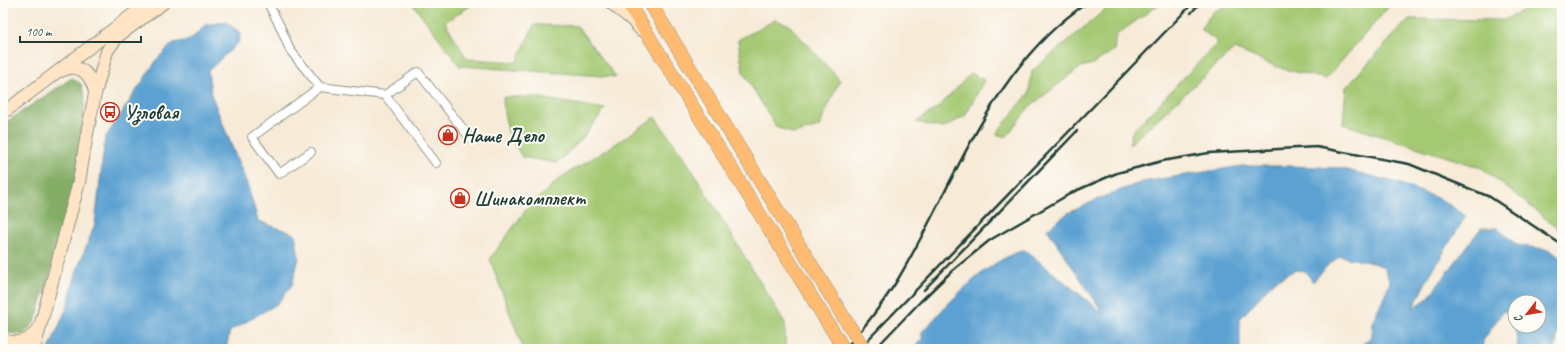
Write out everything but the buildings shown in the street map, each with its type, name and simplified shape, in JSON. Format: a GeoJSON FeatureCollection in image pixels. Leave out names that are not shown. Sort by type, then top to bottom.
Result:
{"type":"FeatureCollection","features":[{"type":"Feature","properties":{"kind":"main road"},"geometry":{"type":"LineString","coordinates":[[3,113],[148,3]]}},
{"type":"Feature","properties":{"kind":"main road"},"geometry":{"type":"LineString","coordinates":[[34,349],[79,182],[95,94],[108,51],[114,40],[123,32],[163,3]]}},
{"type":"Feature","properties":{"kind":"main road"},"geometry":{"type":"LineString","coordinates":[[611,3],[636,25],[673,76]]}},
{"type":"Feature","properties":{"kind":"main road"},"geometry":{"type":"LineString","coordinates":[[628,3],[844,349]]}},
{"type":"Feature","properties":{"kind":"main road"},"geometry":{"type":"LineString","coordinates":[[650,3],[864,349]]}},
{"type":"Feature","properties":{"kind":"main road"},"geometry":{"type":"LineString","coordinates":[[659,3],[689,65]]}},
{"type":"Feature","properties":{"kind":"main road"},"geometry":{"type":"LineString","coordinates":[[57,73],[72,68],[81,69],[90,80],[95,94]]}},
{"type":"Feature","properties":{"kind":"main road"},"geometry":{"type":"LineString","coordinates":[[3,340],[15,343],[24,341],[32,336],[40,324]]}},
{"type":"Feature","properties":{"kind":"street"},"geometry":{"type":"LineString","coordinates":[[268,3],[290,50],[320,87]]}},
{"type":"Feature","properties":{"kind":"street"},"geometry":{"type":"LineString","coordinates":[[311,152],[279,174],[252,137],[320,87],[385,95],[418,72],[471,139]]}},
{"type":"Feature","properties":{"kind":"street"},"geometry":{"type":"LineString","coordinates":[[385,95],[436,163]]}},
{"type":"Feature","properties":{"kind":"green space"},"geometry":{"type":"Polygon","coordinates":[[[412,3],[475,3],[445,22],[467,59],[517,62],[534,25],[577,26],[616,77],[460,66],[412,3]]]}},
{"type":"Feature","properties":{"kind":"green space"},"geometry":{"type":"Polygon","coordinates":[[[1113,3],[1161,3],[1116,35],[1114,50],[1093,64],[1081,67],[1029,107],[1006,137],[996,134],[1029,93],[1032,71],[1113,3]]]}},
{"type":"Feature","properties":{"kind":"green space"},"geometry":{"type":"Polygon","coordinates":[[[1231,3],[1392,3],[1326,79],[1283,69],[1234,49],[1129,145],[1132,132],[1218,42],[1200,29],[1213,12],[1231,3]]]}},
{"type":"Feature","properties":{"kind":"green space"},"geometry":{"type":"Polygon","coordinates":[[[1536,3],[1562,3],[1562,229],[1560,230],[1482,168],[1343,124],[1346,87],[1409,19],[1505,20],[1536,3]]]}},
{"type":"Feature","properties":{"kind":"green space"},"geometry":{"type":"Polygon","coordinates":[[[775,20],[788,24],[840,80],[819,127],[794,134],[776,127],[743,72],[738,40],[775,20]]]}},
{"type":"Feature","properties":{"kind":"green space"},"geometry":{"type":"Polygon","coordinates":[[[971,73],[984,80],[965,116],[943,128],[916,122],[939,107],[971,73]]]}},
{"type":"Feature","properties":{"kind":"green space"},"geometry":{"type":"Polygon","coordinates":[[[72,78],[81,84],[85,97],[79,182],[35,322],[23,335],[7,333],[3,330],[3,124],[72,78]]]}},
{"type":"Feature","properties":{"kind":"green space"},"geometry":{"type":"Polygon","coordinates":[[[503,97],[534,97],[605,109],[581,140],[557,163],[522,157],[509,134],[504,113],[503,97]]]}},
{"type":"Feature","properties":{"kind":"green space"},"geometry":{"type":"Polygon","coordinates":[[[655,117],[686,160],[785,323],[785,345],[783,349],[523,349],[490,259],[525,211],[560,178],[614,145],[655,117]]]}},
{"type":"Feature","properties":{"kind":"water"},"geometry":{"type":"Polygon","coordinates":[[[226,22],[241,33],[238,43],[208,71],[212,97],[248,186],[258,221],[295,234],[299,258],[292,285],[277,304],[230,331],[226,349],[49,349],[67,307],[77,270],[95,224],[105,138],[158,58],[173,43],[190,40],[205,25],[226,22]]]}},
{"type":"Feature","properties":{"kind":"water"},"geometry":{"type":"Polygon","coordinates":[[[1241,166],[1340,168],[1398,183],[1442,200],[1466,216],[1428,278],[1413,308],[1428,298],[1481,228],[1497,228],[1517,245],[1550,250],[1562,259],[1562,305],[1555,349],[1518,349],[1516,334],[1547,334],[1547,294],[1507,294],[1507,312],[1503,311],[1483,341],[1483,349],[1357,349],[1372,336],[1373,321],[1390,282],[1384,267],[1340,256],[1326,267],[1313,282],[1305,271],[1295,270],[1273,282],[1240,319],[1240,349],[912,349],[922,339],[922,332],[969,284],[997,263],[1011,255],[1025,250],[1104,314],[1047,229],[1068,213],[1105,196],[1142,182],[1241,166]]]}},
{"type":"Feature","properties":{"kind":"railway"},"geometry":{"type":"LineString","coordinates":[[845,349],[872,317],[895,284],[976,132],[999,95],[1024,61],[1053,30],[1087,3]]}},
{"type":"Feature","properties":{"kind":"railway"},"geometry":{"type":"LineString","coordinates":[[859,349],[1193,3]]}},
{"type":"Feature","properties":{"kind":"railway"},"geometry":{"type":"LineString","coordinates":[[1191,13],[1200,3]]}},
{"type":"Feature","properties":{"kind":"railway"},"geometry":{"type":"LineString","coordinates":[[924,290],[1077,131]]}},
{"type":"Feature","properties":{"kind":"railway"},"geometry":{"type":"LineString","coordinates":[[875,349],[952,271],[990,240],[1073,192],[1117,173],[1162,161],[1209,153],[1316,147],[1409,164],[1490,197],[1562,245]]}},
{"type":"Feature","properties":{"kind":"place","name":"Узловая"},"geometry":{"type":"Point","coordinates":[110,112]}},
{"type":"Feature","properties":{"kind":"place","name":"Наше Дело"},"geometry":{"type":"Point","coordinates":[448,135]}},
{"type":"Feature","properties":{"kind":"place","name":"Шинакомплект"},"geometry":{"type":"Point","coordinates":[460,198]}}]}
